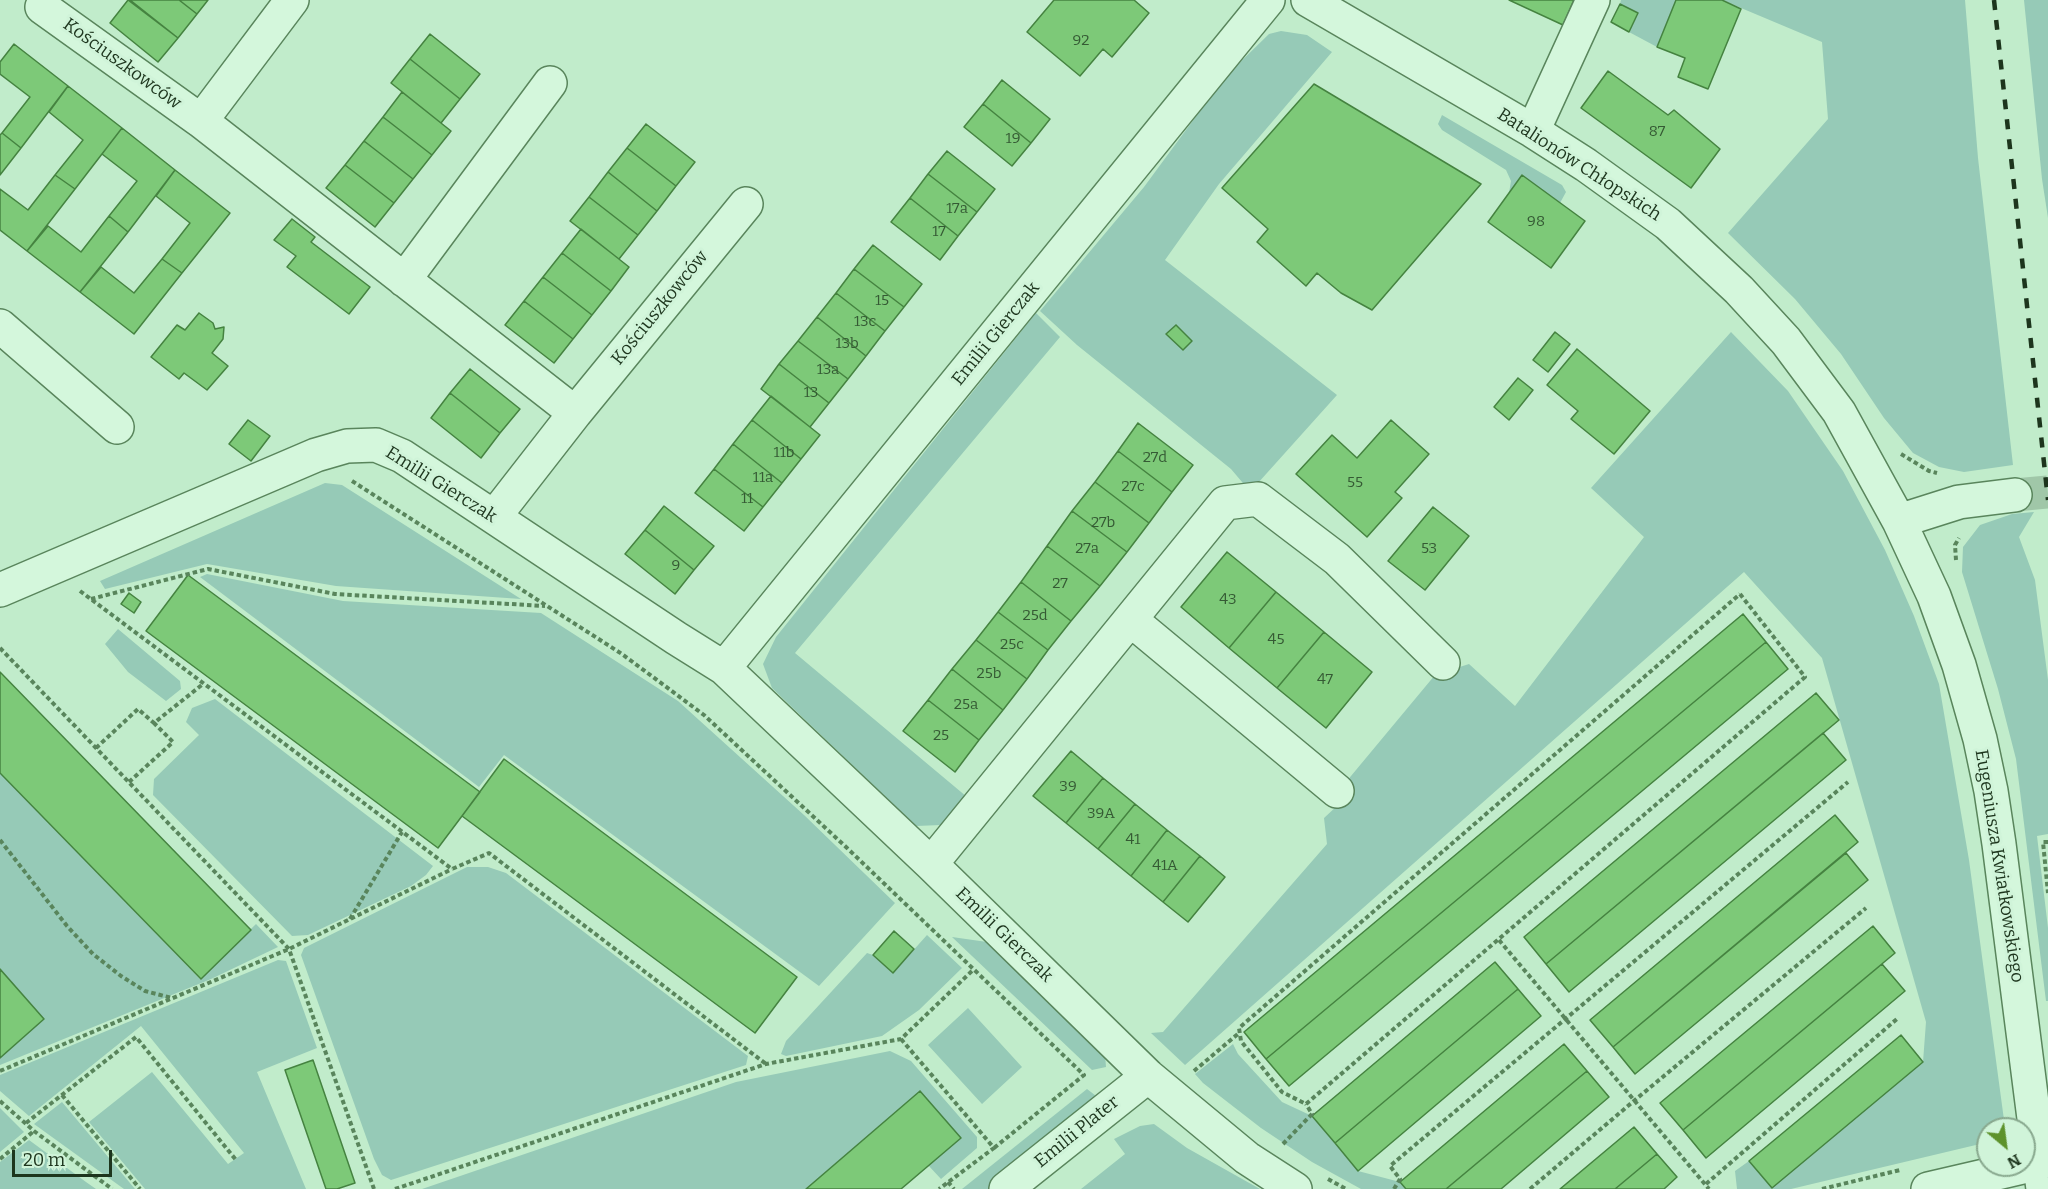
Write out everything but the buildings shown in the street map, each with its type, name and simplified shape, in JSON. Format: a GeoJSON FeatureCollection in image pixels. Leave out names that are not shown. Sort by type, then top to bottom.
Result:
{"type":"FeatureCollection","features":[{"type":"Feature","properties":{"kind":"street"},"geometry":{"type":"LineString","coordinates":[[201,121],[292,0]]}},
{"type":"Feature","properties":{"kind":"street","name":"Emilii Gierczak"},"geometry":{"type":"LineString","coordinates":[[724,668],[1268,0]]}},
{"type":"Feature","properties":{"kind":"street","name":"Batalionów Chłopskich"},"geometry":{"type":"LineString","coordinates":[[1308,0],[1533,131],[1586,165],[1668,224],[1739,290],[1785,341],[1839,412],[1870,464],[1899,521]]}},
{"type":"Feature","properties":{"kind":"street"},"geometry":{"type":"LineString","coordinates":[[1533,131],[1593,0]]}},
{"type":"Feature","properties":{"kind":"street","name":"Kościuszkowców"},"geometry":{"type":"LineString","coordinates":[[42,7],[201,121],[575,412]]}},
{"type":"Feature","properties":{"kind":"street"},"geometry":{"type":"LineString","coordinates":[[404,280],[550,83]]}},
{"type":"Feature","properties":{"kind":"street","name":"Kościuszkowców"},"geometry":{"type":"LineString","coordinates":[[494,517],[575,412],[746,204]]}},
{"type":"Feature","properties":{"kind":"street"},"geometry":{"type":"LineString","coordinates":[[0,327],[117,427]]}},
{"type":"Feature","properties":{"kind":"street","name":"Emilii Gierczak"},"geometry":{"type":"LineString","coordinates":[[0,590],[316,455],[347,446],[376,445],[402,456],[724,668],[931,864],[1148,1076],[1247,1158],[1295,1189]]}},
{"type":"Feature","properties":{"kind":"street"},"geometry":{"type":"LineString","coordinates":[[1899,521],[1959,502],[2015,495]]}},
{"type":"Feature","properties":{"kind":"street"},"geometry":{"type":"LineString","coordinates":[[931,864],[1225,503],[1258,500],[1337,559],[1443,663]]}},
{"type":"Feature","properties":{"kind":"street","name":"Eugeniusza Kwiatkowskiego"},"geometry":{"type":"LineString","coordinates":[[1899,521],[1934,596],[1959,665],[1980,739],[1999,844],[2042,1176]]}},
{"type":"Feature","properties":{"kind":"street"},"geometry":{"type":"LineString","coordinates":[[1131,620],[1337,791]]}},
{"type":"Feature","properties":{"kind":"street","name":"Emilii Plater"},"geometry":{"type":"LineString","coordinates":[[1006,1189],[1148,1076]]}},
{"type":"Feature","properties":{"kind":"street"},"geometry":{"type":"LineString","coordinates":[[1928,1189],[2042,1176]]}},
{"type":"Feature","properties":{"kind":"path"},"geometry":{"type":"LineString","coordinates":[[346,478],[622,654],[704,715],[846,847],[1084,1075],[939,1189]]}},
{"type":"Feature","properties":{"kind":"path"},"geometry":{"type":"LineString","coordinates":[[91,599],[208,568],[335,594],[547,606]]}},
{"type":"Feature","properties":{"kind":"path"},"geometry":{"type":"LineString","coordinates":[[76,588],[452,869]]}},
{"type":"Feature","properties":{"kind":"path"},"geometry":{"type":"LineString","coordinates":[[1280,1147],[1312,1114],[1306,1104],[1282,1092],[1241,1041],[1239,1028],[1740,594],[1805,677],[1306,1104]]}},
{"type":"Feature","properties":{"kind":"path"},"geometry":{"type":"LineString","coordinates":[[0,648],[289,949],[374,1189]]}},
{"type":"Feature","properties":{"kind":"path"},"geometry":{"type":"LineString","coordinates":[[154,723],[203,684]]}},
{"type":"Feature","properties":{"kind":"path"},"geometry":{"type":"LineString","coordinates":[[96,748],[138,709],[173,742],[129,782]]}},
{"type":"Feature","properties":{"kind":"path"},"geometry":{"type":"LineString","coordinates":[[1394,1189],[1400,1179],[1390,1166],[1848,782]]}},
{"type":"Feature","properties":{"kind":"path"},"geometry":{"type":"LineString","coordinates":[[349,920],[402,832]]}},
{"type":"Feature","properties":{"kind":"path"},"geometry":{"type":"LineString","coordinates":[[0,840],[67,926],[93,954],[145,991],[173,998]]}},
{"type":"Feature","properties":{"kind":"path"},"geometry":{"type":"LineString","coordinates":[[2048,842],[2043,842],[2048,893]]}},
{"type":"Feature","properties":{"kind":"path"},"geometry":{"type":"LineString","coordinates":[[0,1071],[289,949],[489,853],[766,1064]]}},
{"type":"Feature","properties":{"kind":"path"},"geometry":{"type":"LineString","coordinates":[[1530,1189],[1866,908]]}},
{"type":"Feature","properties":{"kind":"path"},"geometry":{"type":"LineString","coordinates":[[1499,940],[1709,1189]]}},
{"type":"Feature","properties":{"kind":"path"},"geometry":{"type":"LineString","coordinates":[[395,1189],[766,1064],[901,1039],[973,970]]}},
{"type":"Feature","properties":{"kind":"path"},"geometry":{"type":"LineString","coordinates":[[1706,1184],[1898,1018]]}},
{"type":"Feature","properties":{"kind":"path"},"geometry":{"type":"LineString","coordinates":[[1204,1062],[1239,1033]]}},
{"type":"Feature","properties":{"kind":"path"},"geometry":{"type":"LineString","coordinates":[[26,1124],[136,1037],[236,1160]]}},
{"type":"Feature","properties":{"kind":"path"},"geometry":{"type":"LineString","coordinates":[[901,1039],[994,1148]]}},
{"type":"Feature","properties":{"kind":"path"},"geometry":{"type":"LineString","coordinates":[[62,1095],[140,1189]]}},
{"type":"Feature","properties":{"kind":"path"},"geometry":{"type":"LineString","coordinates":[[0,1101],[34,1131],[112,1189]]}},
{"type":"Feature","properties":{"kind":"path"},"geometry":{"type":"LineString","coordinates":[[0,1159],[34,1131]]}},
{"type":"Feature","properties":{"kind":"path"},"geometry":{"type":"LineString","coordinates":[[948,1182],[954,1189]]}},
{"type":"Feature","properties":{"kind":"green space"},"geometry":{"type":"Polygon","coordinates":[[[1621,0],[1676,0],[1657,47],[1629,32],[1638,14],[1620,4],[1621,0]]]}},
{"type":"Feature","properties":{"kind":"green space"},"geometry":{"type":"Polygon","coordinates":[[[1722,0],[1965,0],[1978,158],[2013,465],[1964,472],[1939,467],[1913,453],[1884,418],[1841,354],[1795,299],[1728,233],[1828,119],[1822,42],[1722,0]]]}},
{"type":"Feature","properties":{"kind":"green space"},"geometry":{"type":"Polygon","coordinates":[[[2024,0],[2048,0],[2048,218],[2042,179],[2024,0]]]}},
{"type":"Feature","properties":{"kind":"green space"},"geometry":{"type":"Polygon","coordinates":[[[1281,31],[1307,35],[1332,52],[1219,184],[1165,260],[1337,395],[1258,483],[1248,489],[1231,469],[1077,345],[1040,311],[1144,187],[1225,77],[1269,34],[1281,31]]]}},
{"type":"Feature","properties":{"kind":"green space"},"geometry":{"type":"Polygon","coordinates":[[[1442,115],[1562,185],[1566,192],[1560,203],[1509,193],[1511,181],[1506,170],[1442,130],[1438,124],[1442,115]]]}},
{"type":"Feature","properties":{"kind":"green space"},"geometry":{"type":"Polygon","coordinates":[[[1036,313],[1060,337],[795,653],[967,797],[941,825],[916,826],[772,688],[763,664],[776,637],[1036,313]]]}},
{"type":"Feature","properties":{"kind":"green space"},"geometry":{"type":"Polygon","coordinates":[[[1731,332],[1788,391],[1843,471],[1885,550],[1914,616],[1939,684],[1969,860],[2004,1117],[1976,1117],[1976,1145],[1791,1189],[1737,1189],[1735,1171],[1749,1161],[1772,1187],[1923,1062],[1926,1022],[1822,658],[1744,572],[1185,1065],[1151,1033],[1163,1032],[1327,844],[1324,818],[1352,792],[1346,782],[1435,675],[1469,664],[1515,706],[1644,537],[1591,488],[1731,332]]]}},
{"type":"Feature","properties":{"kind":"green space"},"geometry":{"type":"Polygon","coordinates":[[[325,483],[342,485],[521,599],[336,586],[207,564],[105,589],[100,581],[325,483]]]}},
{"type":"Feature","properties":{"kind":"green space"},"geometry":{"type":"Polygon","coordinates":[[[2034,512],[2019,537],[2035,580],[2048,680],[2048,834],[2037,836],[2048,928],[2048,1001],[2046,1001],[2016,759],[1998,689],[1962,572],[1963,547],[1980,525],[2012,514],[2034,512]]]}},
{"type":"Feature","properties":{"kind":"green space"},"geometry":{"type":"Polygon","coordinates":[[[207,574],[343,601],[541,613],[678,701],[804,815],[895,903],[819,986],[504,755],[479,787],[200,577],[207,574]]]}},
{"type":"Feature","properties":{"kind":"green space"},"geometry":{"type":"Polygon","coordinates":[[[118,629],[180,681],[181,689],[166,701],[128,672],[105,644],[118,629]]]}},
{"type":"Feature","properties":{"kind":"green space"},"geometry":{"type":"Polygon","coordinates":[[[215,699],[433,866],[426,875],[411,886],[308,935],[292,936],[153,795],[154,779],[199,735],[186,722],[192,708],[215,699]]]}},
{"type":"Feature","properties":{"kind":"green space"},"geometry":{"type":"Polygon","coordinates":[[[0,773],[200,979],[256,924],[278,947],[211,979],[0,1065],[0,1058],[44,1019],[0,969],[0,773]]]}},
{"type":"Feature","properties":{"kind":"green space"},"geometry":{"type":"Polygon","coordinates":[[[467,867],[488,867],[506,873],[748,1056],[746,1065],[391,1180],[382,1175],[374,1159],[301,955],[304,948],[467,867]]]}},
{"type":"Feature","properties":{"kind":"green space"},"geometry":{"type":"Polygon","coordinates":[[[927,935],[962,968],[919,1010],[882,1036],[786,1056],[781,1054],[786,1041],[867,953],[873,955],[893,973],[927,935]]]}},
{"type":"Feature","properties":{"kind":"green space"},"geometry":{"type":"Polygon","coordinates":[[[952,937],[994,943],[1105,1054],[1106,1067],[1092,1070],[952,937]]]}},
{"type":"Feature","properties":{"kind":"green space"},"geometry":{"type":"Polygon","coordinates":[[[278,960],[286,961],[317,1048],[257,1072],[306,1189],[145,1189],[89,1122],[152,1072],[228,1164],[244,1153],[141,1026],[29,1116],[0,1091],[0,1075],[278,960]]]}},
{"type":"Feature","properties":{"kind":"green space"},"geometry":{"type":"Polygon","coordinates":[[[968,1008],[1022,1067],[982,1104],[928,1045],[968,1008]]]}},
{"type":"Feature","properties":{"kind":"green space"},"geometry":{"type":"Polygon","coordinates":[[[1233,1044],[1238,1054],[1282,1102],[1312,1116],[1358,1171],[1400,1182],[1406,1189],[1361,1189],[1312,1162],[1261,1128],[1203,1083],[1195,1074],[1233,1044]]]}},
{"type":"Feature","properties":{"kind":"green space"},"geometry":{"type":"Polygon","coordinates":[[[890,1051],[911,1061],[977,1137],[977,1148],[941,1179],[928,1165],[961,1138],[920,1091],[806,1189],[422,1189],[736,1082],[890,1051]]]}},
{"type":"Feature","properties":{"kind":"green space"},"geometry":{"type":"Polygon","coordinates":[[[1087,1089],[1100,1099],[991,1189],[962,1189],[1087,1089]]]}},
{"type":"Feature","properties":{"kind":"green space"},"geometry":{"type":"Polygon","coordinates":[[[62,1102],[135,1189],[124,1189],[34,1124],[62,1102]]]}},
{"type":"Feature","properties":{"kind":"green space"},"geometry":{"type":"Polygon","coordinates":[[[0,1108],[24,1132],[0,1152],[0,1108]]]}},
{"type":"Feature","properties":{"kind":"green space"},"geometry":{"type":"Polygon","coordinates":[[[1154,1124],[1187,1148],[1260,1189],[1081,1189],[1125,1154],[1114,1139],[1140,1126],[1154,1124]]]}},
{"type":"Feature","properties":{"kind":"green space"},"geometry":{"type":"Polygon","coordinates":[[[29,1140],[96,1189],[0,1189],[0,1162],[29,1140]]]}},
{"type":"Feature","properties":{"kind":"tunnel"},"geometry":{"type":"LineString","coordinates":[[2015,495],[2048,492]]}},
{"type":"Feature","properties":{"kind":"railway"},"geometry":{"type":"LineString","coordinates":[[1994,0],[2048,500]]}}]}
